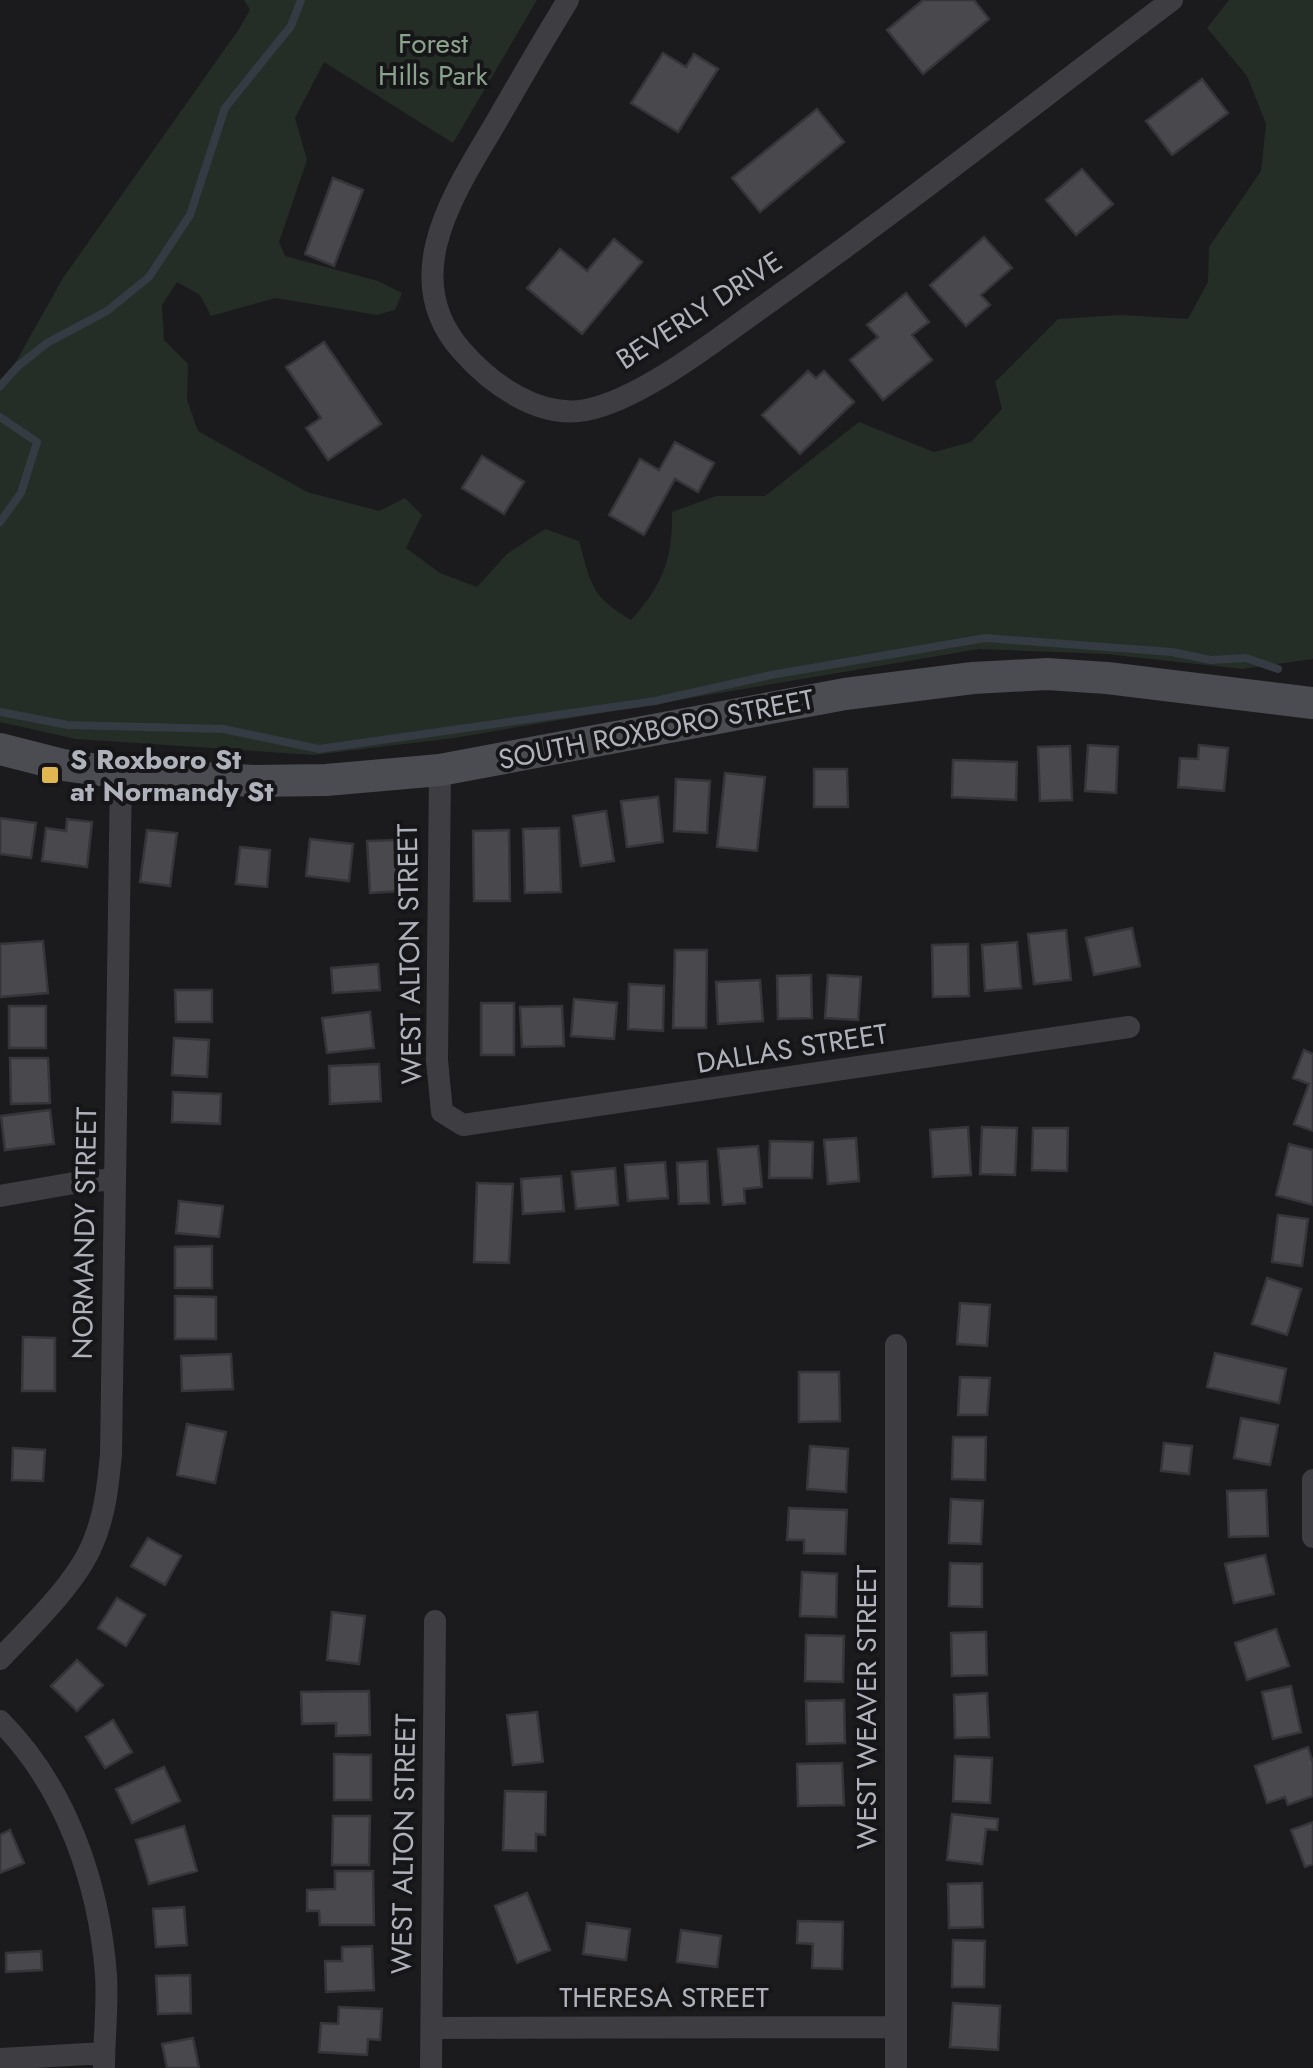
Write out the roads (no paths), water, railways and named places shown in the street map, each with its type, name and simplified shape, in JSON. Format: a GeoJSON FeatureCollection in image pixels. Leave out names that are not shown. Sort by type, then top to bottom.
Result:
{"type":"FeatureCollection","features":[{"type":"Feature","properties":{"kind":"street","name":"BEVERLY DRIVE"},"geometry":{"type":"LineString","coordinates":[[568,0],[460,179],[446,211],[433,268],[434,295],[442,320],[449,336],[467,356],[513,393],[541,407],[564,412],[607,404],[672,370],[886,219],[1172,0]]}},
{"type":"Feature","properties":{"kind":"street","name":"SOUTH ROXBORO STREET"},"geometry":{"type":"LineString","coordinates":[[0,749],[63,765],[120,772],[252,781],[326,780],[440,770],[845,694],[972,678],[1047,674],[1107,678],[1313,703]]}},
{"type":"Feature","properties":{"kind":"street","name":"WEST ALTON STREET"},"geometry":{"type":"LineString","coordinates":[[440,770],[437,1060],[442,1112],[463,1125]]}},
{"type":"Feature","properties":{"kind":"street","name":"NORMANDY STREET"},"geometry":{"type":"LineString","coordinates":[[0,1659],[81,1566],[92,1546],[111,1454],[120,772]]}},
{"type":"Feature","properties":{"kind":"street","name":"DALLAS STREET"},"geometry":{"type":"LineString","coordinates":[[463,1125],[1129,1027]]}},
{"type":"Feature","properties":{"kind":"street"},"geometry":{"type":"LineString","coordinates":[[0,1196],[74,1182],[115,1180]]}},
{"type":"Feature","properties":{"kind":"street","name":"WEST WEAVER STREET"},"geometry":{"type":"LineString","coordinates":[[896,1345],[896,2068]]}},
{"type":"Feature","properties":{"kind":"street"},"geometry":{"type":"LineString","coordinates":[[1313,1480],[1313,1537]]}},
{"type":"Feature","properties":{"kind":"street","name":"WEST ALTON STREET"},"geometry":{"type":"LineString","coordinates":[[431,2068],[435,1621]]}},
{"type":"Feature","properties":{"kind":"street"},"geometry":{"type":"LineString","coordinates":[[0,1721],[56,1797],[70,1825],[102,1930],[106,1980],[104,2060],[0,2058]]}},
{"type":"Feature","properties":{"kind":"street","name":"THERESA STREET"},"geometry":{"type":"LineString","coordinates":[[432,2028],[896,2027]]}},
{"type":"Feature","properties":{"kind":"waterway"},"geometry":{"type":"LineString","coordinates":[[0,386],[47,343],[107,311],[149,277],[190,215],[225,108],[291,26],[301,0]]}},
{"type":"Feature","properties":{"kind":"waterway"},"geometry":{"type":"LineString","coordinates":[[0,417],[37,442],[21,493],[0,522]]}},
{"type":"Feature","properties":{"kind":"waterway"},"geometry":{"type":"LineString","coordinates":[[0,712],[68,725],[223,729],[319,749],[655,701],[771,675],[985,638],[1172,652],[1211,660],[1246,658],[1278,669]]}},
{"type":"Feature","properties":{"kind":"place","name":"S Roxboro St at Normandy St"},"geometry":{"type":"Point","coordinates":[50,775]}},
{"type":"Feature","properties":{"kind":"park label","name":"Forest Hills Park"},"geometry":{"type":"Point","coordinates":[433,59]}}]}
